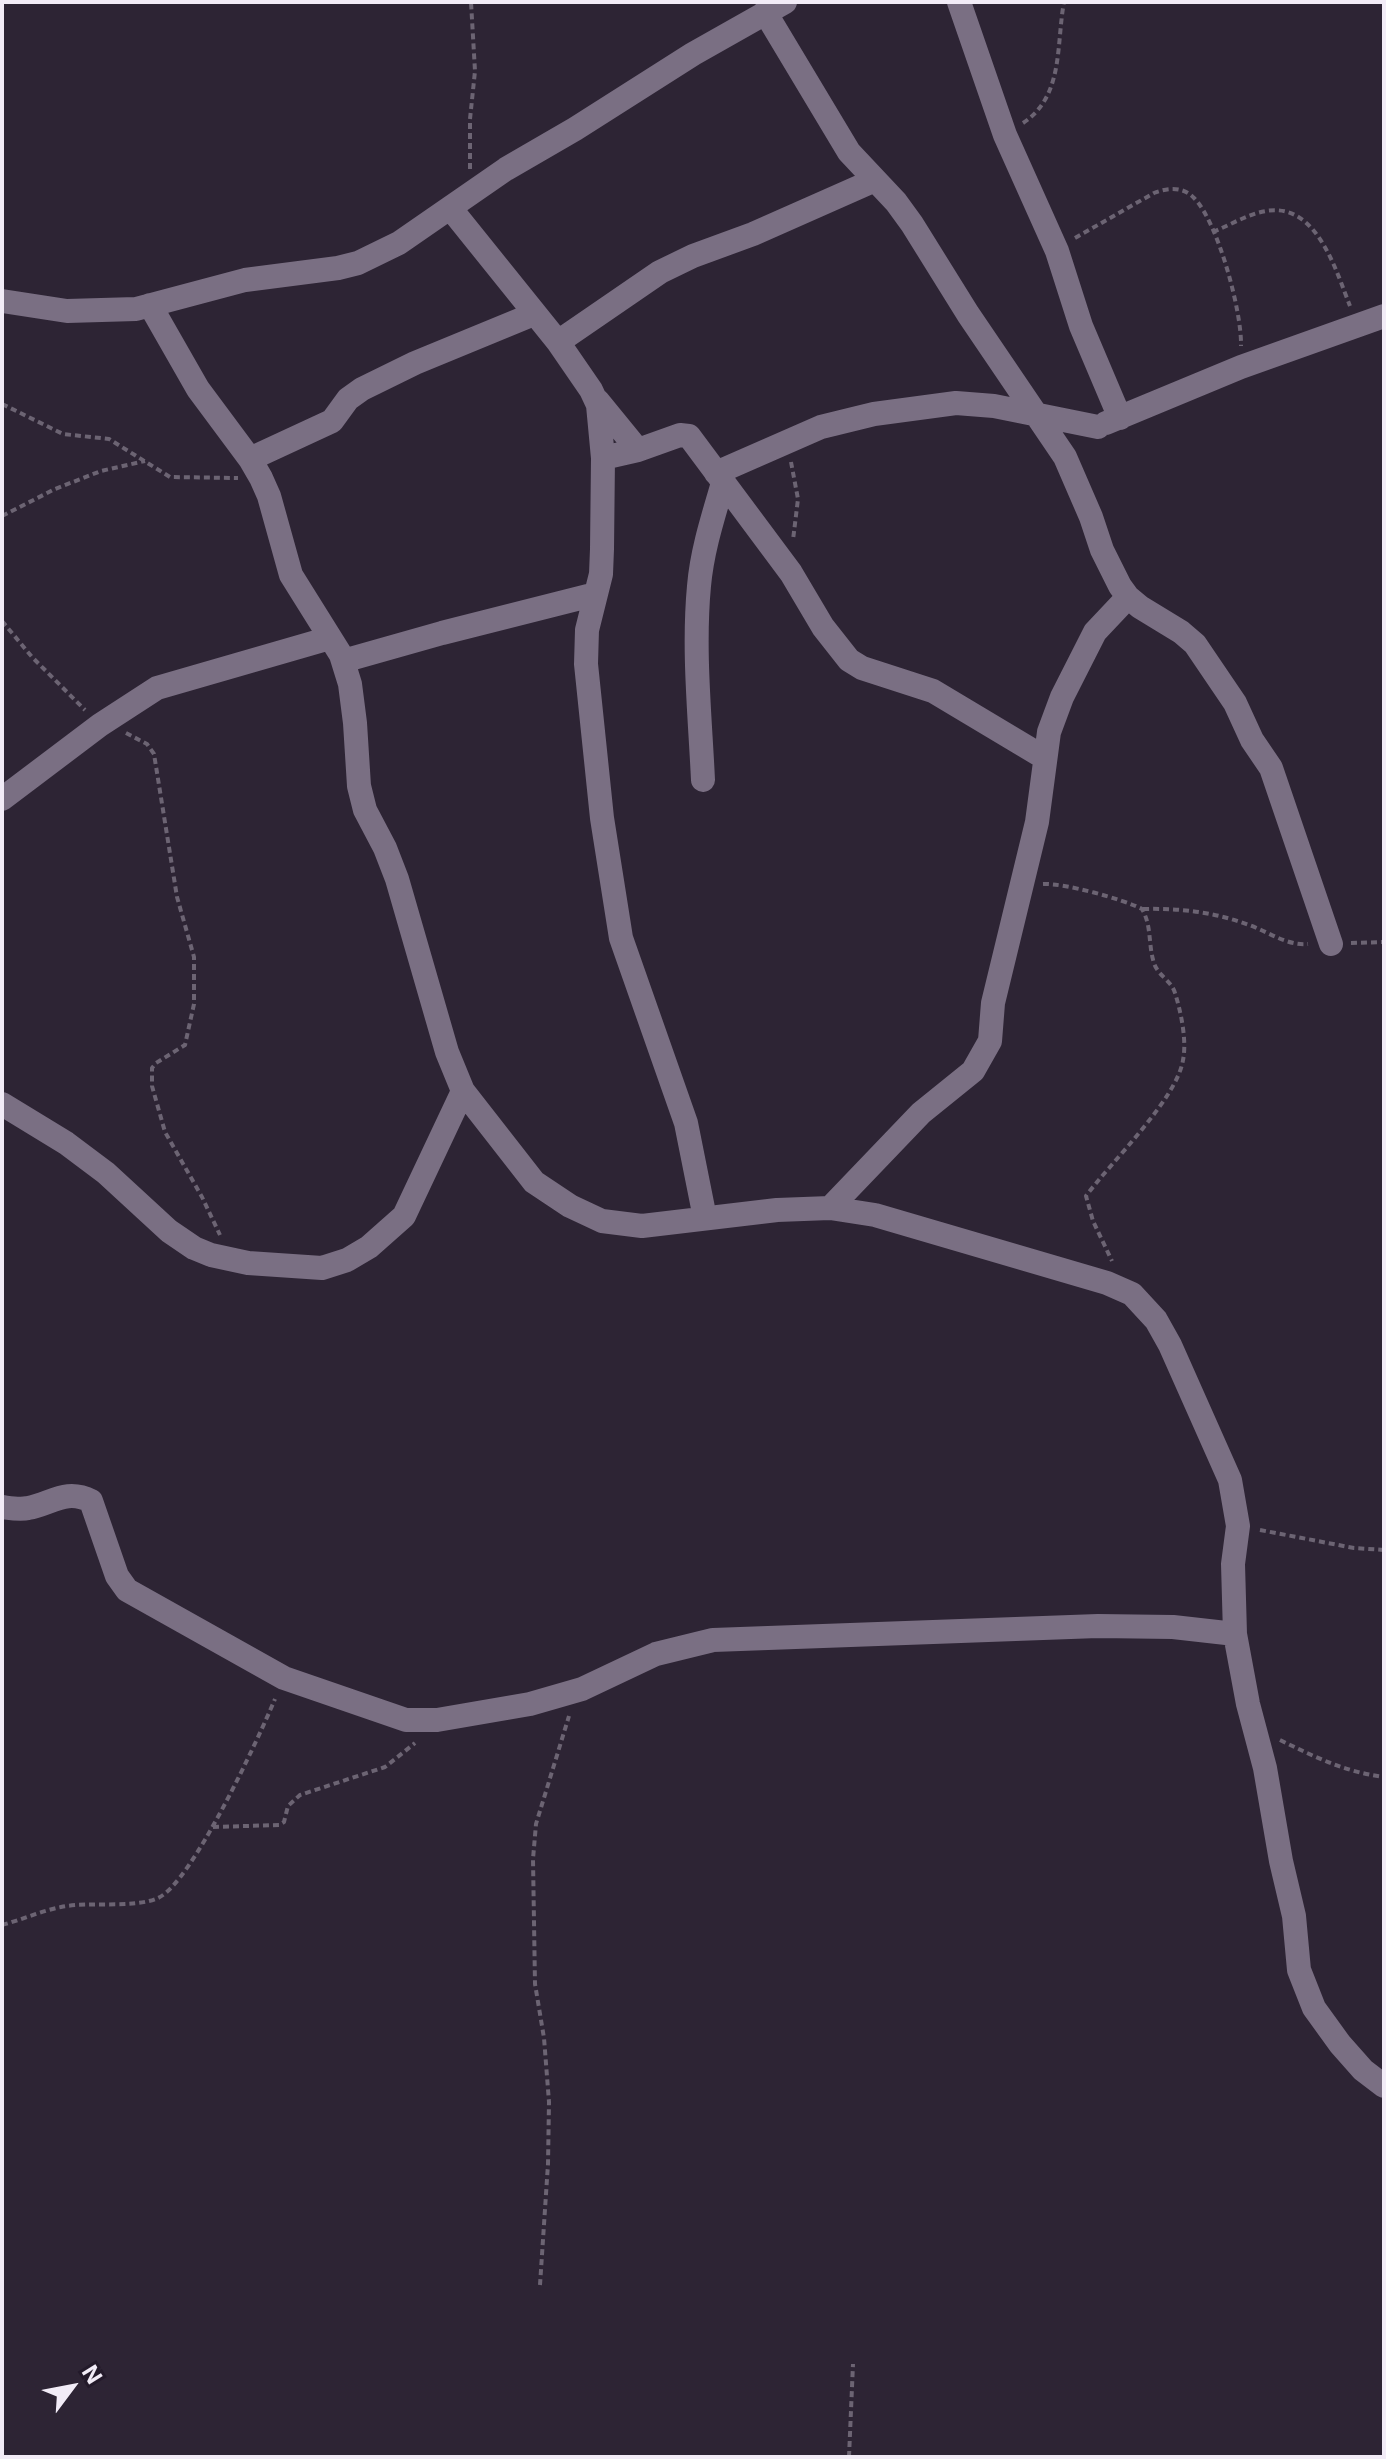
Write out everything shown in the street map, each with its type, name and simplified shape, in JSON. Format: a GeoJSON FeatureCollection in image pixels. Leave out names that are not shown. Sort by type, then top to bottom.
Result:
{"type":"FeatureCollection","features":[{"type":"Feature","properties":{"kind":"street"},"geometry":{"type":"LineString","coordinates":[[959,2],[1005,135],[1057,251],[1109,422]]}},
{"type":"Feature","properties":{"kind":"street"},"geometry":{"type":"LineString","coordinates":[[2,301],[67,311],[103,311],[150,305],[245,280],[358,263],[388,250],[506,169],[775,7],[835,130],[849,152],[912,224],[1063,455],[1113,575],[1128,597],[1195,644],[1235,703],[1252,740],[1271,768],[1331,944]]}},
{"type":"Feature","properties":{"kind":"street"},"geometry":{"type":"LineString","coordinates":[[558,342],[670,267],[875,180]]}},
{"type":"Feature","properties":{"kind":"street"},"geometry":{"type":"LineString","coordinates":[[461,202],[534,314],[558,342],[596,400],[638,450]]}},
{"type":"Feature","properties":{"kind":"street"},"geometry":{"type":"LineString","coordinates":[[150,305],[198,389],[255,469],[269,496],[291,575],[343,661],[350,684],[359,786],[365,810],[397,879],[447,1052],[463,1091],[534,1182],[570,1206],[602,1221],[642,1226],[777,1210],[830,1208],[875,1215],[1107,1283],[1132,1294],[1156,1320],[1207,1424],[1230,1480],[1238,1526],[1233,1564],[1235,1634],[1294,1916],[1299,1970],[1314,2008],[1340,2044],[1363,2070],[1384,2086]]}},
{"type":"Feature","properties":{"kind":"street"},"geometry":{"type":"LineString","coordinates":[[255,469],[332,421],[348,399],[362,389],[415,363],[534,314]]}},
{"type":"Feature","properties":{"kind":"street"},"geometry":{"type":"LineString","coordinates":[[1063,455],[1077,439],[1109,422],[1241,367],[1384,316]]}},
{"type":"Feature","properties":{"kind":"street"},"geometry":{"type":"LineString","coordinates":[[596,400],[603,458],[602,549],[587,630],[586,664],[602,818],[616,919],[643,1006],[686,1123],[705,1218]]}},
{"type":"Feature","properties":{"kind":"street"},"geometry":{"type":"LineString","coordinates":[[703,780],[697,624],[699,585],[719,478],[787,440],[821,427],[874,414],[956,403],[1109,422]]}},
{"type":"Feature","properties":{"kind":"street"},"geometry":{"type":"LineString","coordinates":[[603,458],[685,434],[692,439],[791,573],[823,627],[849,660],[862,668],[933,691],[1045,758]]}},
{"type":"Feature","properties":{"kind":"street"},"geometry":{"type":"LineString","coordinates":[[343,661],[596,594]]}},
{"type":"Feature","properties":{"kind":"street"},"geometry":{"type":"LineString","coordinates":[[830,1208],[921,1113],[973,1071],[990,1041],[993,1003],[1037,822],[1049,732],[1062,697],[1095,632],[1128,597]]}},
{"type":"Feature","properties":{"kind":"street"},"geometry":{"type":"LineString","coordinates":[[2,799],[100,725],[157,688],[330,638]]}},
{"type":"Feature","properties":{"kind":"street"},"geometry":{"type":"LineString","coordinates":[[2,1104],[66,1143],[106,1173],[181,1239],[211,1255],[285,1267],[322,1268],[347,1260],[369,1247],[404,1216],[463,1091]]}},
{"type":"Feature","properties":{"kind":"street"},"geometry":{"type":"LineString","coordinates":[[2,1507],[28,1508],[72,1496],[91,1501],[117,1576],[127,1590],[284,1678],[406,1720],[437,1720],[530,1704],[582,1689],[656,1654],[713,1640],[1098,1626],[1173,1627],[1235,1634]]}},
{"type":"Feature","properties":{"kind":"path"},"geometry":{"type":"LineString","coordinates":[[461,202],[475,71],[471,2]]}},
{"type":"Feature","properties":{"kind":"path"},"geometry":{"type":"LineString","coordinates":[[1005,135],[1028,120],[1047,98],[1060,46],[1060,18],[1064,2]]}},
{"type":"Feature","properties":{"kind":"path"},"geometry":{"type":"LineString","coordinates":[[1057,251],[1131,204],[1166,189],[1176,189],[1194,198],[1213,232],[1234,297],[1241,337],[1241,367]]}},
{"type":"Feature","properties":{"kind":"path"},"geometry":{"type":"LineString","coordinates":[[1213,232],[1266,211],[1293,214],[1304,221],[1326,250],[1359,327]]}},
{"type":"Feature","properties":{"kind":"path"},"geometry":{"type":"LineString","coordinates":[[2,404],[63,434],[109,439],[170,477],[196,480],[255,469]]}},
{"type":"Feature","properties":{"kind":"path"},"geometry":{"type":"LineString","coordinates":[[787,440],[798,499],[791,573]]}},
{"type":"Feature","properties":{"kind":"path"},"geometry":{"type":"LineString","coordinates":[[2,516],[55,489],[101,471],[148,461]]}},
{"type":"Feature","properties":{"kind":"path"},"geometry":{"type":"LineString","coordinates":[[2,621],[32,657],[100,725],[136,736],[154,754],[177,897],[194,957],[194,1004],[185,1045],[156,1063],[152,1068],[152,1086],[165,1132],[202,1197],[230,1259]]}},
{"type":"Feature","properties":{"kind":"path"},"geometry":{"type":"LineString","coordinates":[[1022,885],[1051,883],[1142,909],[1179,908],[1203,912],[1248,924],[1294,945],[1318,942],[1340,948],[1355,941],[1384,942]]}},
{"type":"Feature","properties":{"kind":"path"},"geometry":{"type":"LineString","coordinates":[[1132,1294],[1093,1221],[1086,1196],[1174,1086],[1183,1061],[1184,1042],[1175,993],[1154,964],[1148,919],[1142,909]]}},
{"type":"Feature","properties":{"kind":"path"},"geometry":{"type":"LineString","coordinates":[[1238,1526],[1354,1548],[1384,1550]]}},
{"type":"Feature","properties":{"kind":"path"},"geometry":{"type":"LineString","coordinates":[[2,1925],[60,1907],[133,1903],[159,1898],[174,1886],[213,1827],[259,1738],[284,1678]]}},
{"type":"Feature","properties":{"kind":"path"},"geometry":{"type":"LineString","coordinates":[[540,2285],[549,2102],[544,2038],[535,1984],[534,1847],[536,1824],[558,1747],[582,1689]]}},
{"type":"Feature","properties":{"kind":"path"},"geometry":{"type":"LineString","coordinates":[[213,1827],[279,1825],[284,1822],[291,1800],[385,1767],[398,1759],[437,1720]]}},
{"type":"Feature","properties":{"kind":"path"},"geometry":{"type":"LineString","coordinates":[[1255,1723],[1327,1764],[1384,1777]]}},
{"type":"Feature","properties":{"kind":"path"},"geometry":{"type":"LineString","coordinates":[[849,2457],[853,2364]]}}]}
